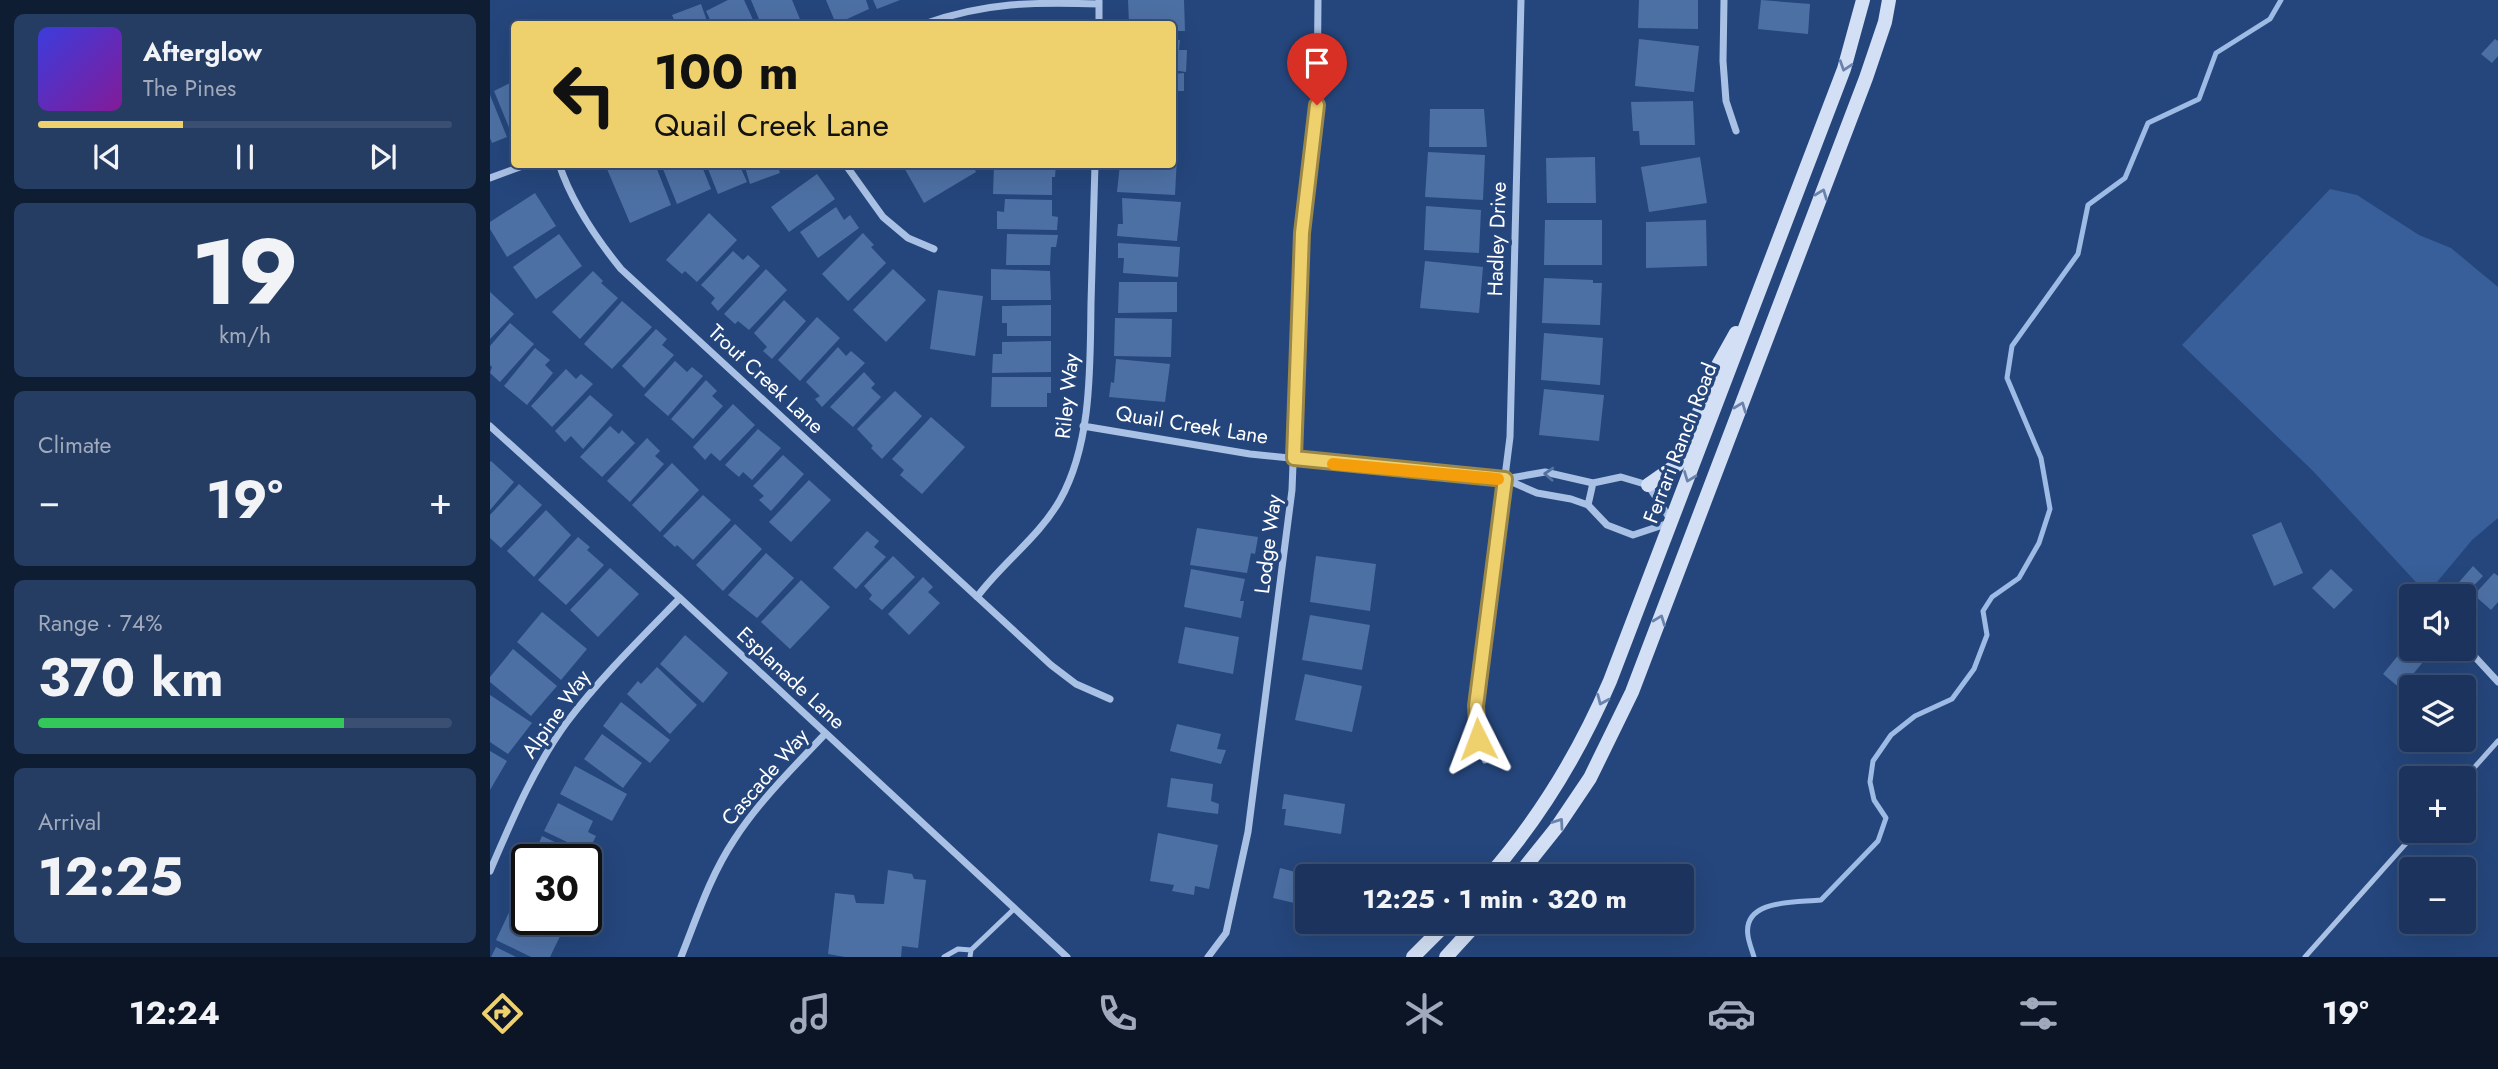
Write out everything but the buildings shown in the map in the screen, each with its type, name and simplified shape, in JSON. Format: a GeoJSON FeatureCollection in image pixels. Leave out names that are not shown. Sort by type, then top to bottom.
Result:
{"type":"FeatureCollection","features":[{"type":"Feature","properties":{"kind":"main road","name":"Ferrari Ranch Road"},"geometry":{"type":"LineString","coordinates":[[1498,864],[1539,813],[1569,767],[1595,718],[1624,649],[1844,69],[1863,0]]}},
{"type":"Feature","properties":{"kind":"main road","name":"Ferrari Ranch Road"},"geometry":{"type":"LineString","coordinates":[[1527,864],[1590,778],[1616,728],[1646,657],[1866,78],[1885,22],[1889,0]]}},
{"type":"Feature","properties":{"kind":"main road"},"geometry":{"type":"LineString","coordinates":[[1648,485],[1678,464],[1717,367],[1765,276]]}},
{"type":"Feature","properties":{"kind":"main road"},"geometry":{"type":"LineString","coordinates":[[1672,522],[1695,529]]}},
{"type":"Feature","properties":{"kind":"main road"},"geometry":{"type":"LineString","coordinates":[[1413,957],[1436,934]]}},
{"type":"Feature","properties":{"kind":"main road"},"geometry":{"type":"LineString","coordinates":[[1446,957],[1467,934]]}},
{"type":"Feature","properties":{"kind":"street","name":"Lodge Way"},"geometry":{"type":"LineString","coordinates":[[1208,957],[1226,933],[1248,832],[1291,503],[1302,233],[1317,105],[1318,0]]}},
{"type":"Feature","properties":{"kind":"street","name":"Hadley Drive"},"geometry":{"type":"LineString","coordinates":[[1485,760],[1478,739],[1476,706],[1510,437],[1521,0]]}},
{"type":"Feature","properties":{"kind":"street"},"geometry":{"type":"LineString","coordinates":[[1724,0],[1723,61],[1726,101],[1736,131]]}},
{"type":"Feature","properties":{"kind":"street"},"geometry":{"type":"LineString","coordinates":[[933,21],[956,13],[1013,3],[1099,2],[1099,21]]}},
{"type":"Feature","properties":{"kind":"street"},"geometry":{"type":"LineString","coordinates":[[490,178],[517,168]]}},
{"type":"Feature","properties":{"kind":"street","name":"Trout Creek Lane"},"geometry":{"type":"LineString","coordinates":[[560,168],[593,235],[621,269],[1051,664],[1076,684],[1110,699]]}},
{"type":"Feature","properties":{"kind":"street"},"geometry":{"type":"LineString","coordinates":[[847,168],[883,217],[908,238],[934,249]]}},
{"type":"Feature","properties":{"kind":"street","name":"Riley Way"},"geometry":{"type":"LineString","coordinates":[[977,597],[995,573],[1048,519],[1077,460],[1083,426],[1090,346],[1095,168]]}},
{"type":"Feature","properties":{"kind":"street","name":"Esplanade Lane"},"geometry":{"type":"LineString","coordinates":[[490,426],[1067,957]]}},
{"type":"Feature","properties":{"kind":"street","name":"Quail Creek Lane"},"geometry":{"type":"LineString","coordinates":[[1083,426],[1250,454],[1505,479]]}},
{"type":"Feature","properties":{"kind":"street"},"geometry":{"type":"LineString","coordinates":[[1545,472],[1593,483],[1621,477],[1648,485],[1672,522],[1633,535],[1607,525],[1588,505],[1537,493],[1505,479],[1545,472]]}},
{"type":"Feature","properties":{"kind":"street"},"geometry":{"type":"LineString","coordinates":[[1588,505],[1593,483]]}},
{"type":"Feature","properties":{"kind":"street","name":"Alpine Way"},"geometry":{"type":"LineString","coordinates":[[490,871],[522,797],[565,724],[608,671],[680,598]]}},
{"type":"Feature","properties":{"kind":"street"},"geometry":{"type":"LineString","coordinates":[[2476,659],[2498,682]]}},
{"type":"Feature","properties":{"kind":"street","name":"Cascade Way"},"geometry":{"type":"LineString","coordinates":[[681,957],[709,885],[733,841],[757,808],[825,734]]}},
{"type":"Feature","properties":{"kind":"lane"},"geometry":{"type":"LineString","coordinates":[[2476,766],[2498,741]]}},
{"type":"Feature","properties":{"kind":"lane"},"geometry":{"type":"LineString","coordinates":[[2305,957],[2406,843]]}},
{"type":"Feature","properties":{"kind":"lane"},"geometry":{"type":"LineString","coordinates":[[970,957],[971,950],[1014,908]]}},
{"type":"Feature","properties":{"kind":"lane"},"geometry":{"type":"LineString","coordinates":[[944,957],[958,949],[971,950]]}},
{"type":"Feature","properties":{"kind":"lane"},"geometry":{"type":"LineString","coordinates":[[971,950],[976,957]]}},
{"type":"Feature","properties":{"kind":"shaded area"},"geometry":{"type":"Polygon","coordinates":[[[2330,189],[2357,195],[2419,235],[2451,248],[2498,287],[2498,518],[2472,540],[2435,584],[2418,584],[2313,471],[2182,345],[2330,189]]]}},
{"type":"Feature","properties":{"kind":"waterway"},"geometry":{"type":"LineString","coordinates":[[1754,957],[1748,936],[1748,924],[1754,915],[1773,905],[1821,900],[1878,841],[1886,818],[1874,800],[1870,782],[1873,761],[1891,735],[1915,716],[1952,699],[1974,669],[1987,635],[1983,611],[1992,597],[2019,578],[2039,543],[2050,509],[2041,458],[2007,378],[2012,346],[2078,254],[2088,205],[2125,178],[2148,123],[2199,99],[2216,53],[2270,19],[2281,0]]}},
{"type":"Feature","properties":{"kind":"slow traffic"},"geometry":{"type":"LineString","coordinates":[[1333,464],[1498,479]]}},
{"type":"Feature","properties":{"kind":"route"},"geometry":{"type":"LineString","coordinates":[[1317,105],[1302,233],[1294,458],[1505,479],[1476,706],[1478,739]]}}]}
